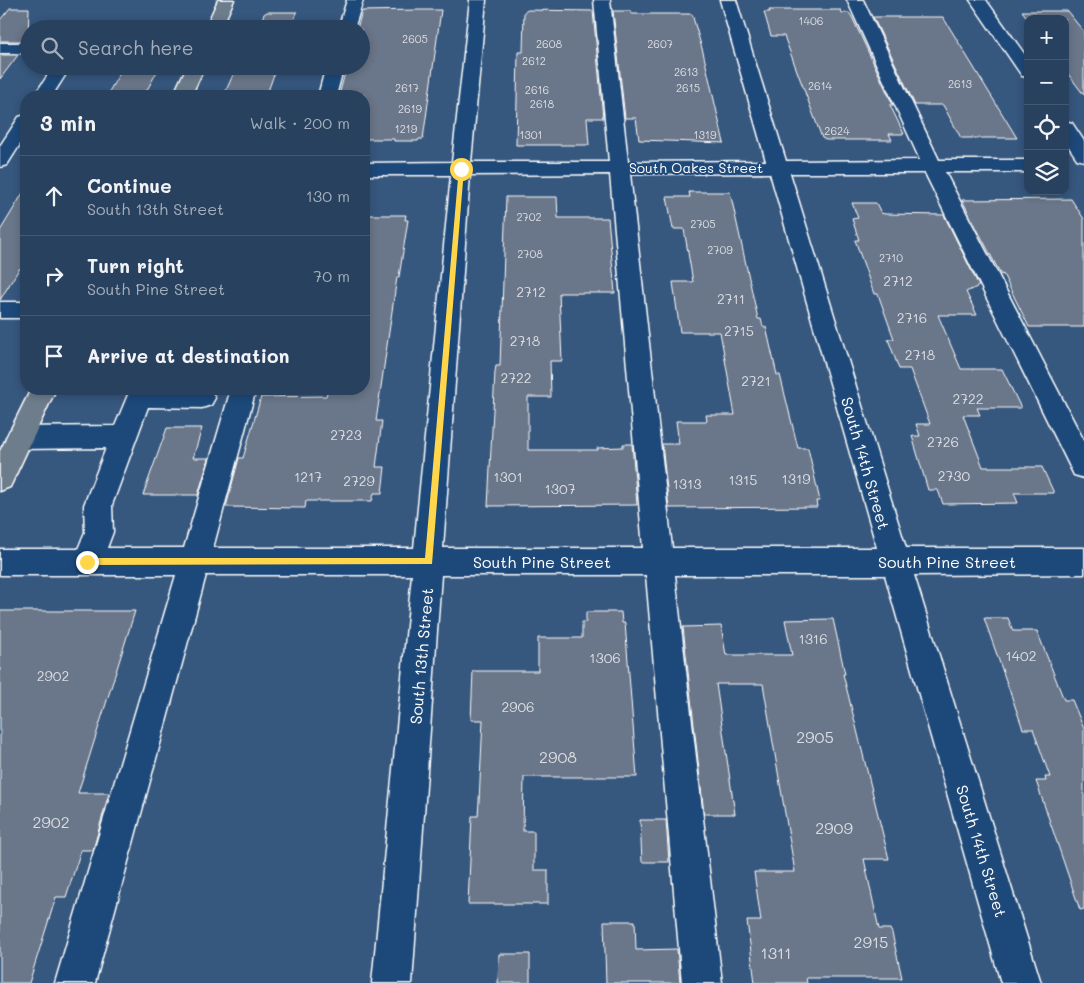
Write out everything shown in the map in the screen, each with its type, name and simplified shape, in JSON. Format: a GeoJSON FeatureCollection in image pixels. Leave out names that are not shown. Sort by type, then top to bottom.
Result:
{"type":"FeatureCollection","features":[{"type":"Feature","properties":{"kind":"main road"},"geometry":{"type":"LineString","coordinates":[[217,20],[226,0]]}},
{"type":"Feature","properties":{"kind":"main road"},"geometry":{"type":"LineString","coordinates":[[185,90],[192,75]]}},
{"type":"Feature","properties":{"kind":"main road"},"geometry":{"type":"LineString","coordinates":[[0,479],[40,395]]}},
{"type":"Feature","properties":{"kind":"street"},"geometry":{"type":"LineString","coordinates":[[349,20],[355,0]]}},
{"type":"Feature","properties":{"kind":"street","name":"South 13th Street"},"geometry":{"type":"LineString","coordinates":[[392,983],[461,169],[478,0]]}},
{"type":"Feature","properties":{"kind":"street"},"geometry":{"type":"LineString","coordinates":[[602,0],[702,983]]}},
{"type":"Feature","properties":{"kind":"street","name":"South 14th Street"},"geometry":{"type":"LineString","coordinates":[[728,0],[1021,983]]}},
{"type":"Feature","properties":{"kind":"street"},"geometry":{"type":"LineString","coordinates":[[855,0],[932,166],[1084,467]]}},
{"type":"Feature","properties":{"kind":"street"},"geometry":{"type":"LineString","coordinates":[[978,0],[1024,66]]}},
{"type":"Feature","properties":{"kind":"street"},"geometry":{"type":"LineString","coordinates":[[0,48],[20,48]]}},
{"type":"Feature","properties":{"kind":"street"},"geometry":{"type":"LineString","coordinates":[[47,90],[57,75]]}},
{"type":"Feature","properties":{"kind":"street"},"geometry":{"type":"LineString","coordinates":[[328,90],[332,75]]}},
{"type":"Feature","properties":{"kind":"street"},"geometry":{"type":"LineString","coordinates":[[0,161],[20,125]]}},
{"type":"Feature","properties":{"kind":"street"},"geometry":{"type":"LineString","coordinates":[[1069,133],[1084,155]]}},
{"type":"Feature","properties":{"kind":"street","name":"South Oakes Street"},"geometry":{"type":"LineString","coordinates":[[370,169],[1024,166]]}},
{"type":"Feature","properties":{"kind":"street"},"geometry":{"type":"LineString","coordinates":[[1069,166],[1084,166]]}},
{"type":"Feature","properties":{"kind":"street"},"geometry":{"type":"LineString","coordinates":[[0,310],[20,310]]}},
{"type":"Feature","properties":{"kind":"street"},"geometry":{"type":"LineString","coordinates":[[75,983],[242,395]]}},
{"type":"Feature","properties":{"kind":"street"},"geometry":{"type":"LineString","coordinates":[[87,562],[99,532],[98,505],[139,397],[202,398]]}},
{"type":"Feature","properties":{"kind":"street"},"geometry":{"type":"LineString","coordinates":[[19,438],[125,437]]}},
{"type":"Feature","properties":{"kind":"street","name":"South Pine Street"},"geometry":{"type":"LineString","coordinates":[[0,562],[1084,561]]}},
{"type":"Feature","properties":{"kind":"building"},"geometry":{"type":"Polygon","coordinates":[[[10,8],[29,8],[29,20],[20,20],[20,41],[0,41],[0,20],[10,8]]]}},
{"type":"Feature","properties":{"kind":"building"},"geometry":{"type":"Polygon","coordinates":[[[441,10],[423,139],[418,141],[394,141],[394,139],[370,139],[370,90],[340,90],[345,75],[370,75],[370,20],[360,20],[362,11],[441,10]]]}},
{"type":"Feature","properties":{"kind":"building"},"geometry":{"type":"Polygon","coordinates":[[[528,10],[593,11],[603,118],[587,118],[589,145],[516,145],[518,52],[523,52],[524,12],[528,10]]]}},
{"type":"Feature","properties":{"kind":"building"},"geometry":{"type":"Polygon","coordinates":[[[769,10],[841,10],[842,13],[849,13],[893,105],[890,105],[904,134],[889,134],[892,140],[826,140],[822,138],[784,36],[771,36],[764,12],[770,12],[769,10]]]}},
{"type":"Feature","properties":{"kind":"building"},"geometry":{"type":"Polygon","coordinates":[[[613,11],[631,11],[631,14],[692,14],[703,52],[724,143],[639,140],[636,118],[625,118],[613,11]]]}},
{"type":"Feature","properties":{"kind":"building"},"geometry":{"type":"Polygon","coordinates":[[[1022,11],[1067,11],[1084,32],[1084,95],[1069,75],[1069,15],[1025,15],[1022,11]]]}},
{"type":"Feature","properties":{"kind":"building"},"geometry":{"type":"Polygon","coordinates":[[[267,12],[297,12],[294,20],[262,20],[267,12]]]}},
{"type":"Feature","properties":{"kind":"building"},"geometry":{"type":"Polygon","coordinates":[[[873,17],[943,17],[1017,138],[961,138],[943,105],[915,105],[873,17]]]}},
{"type":"Feature","properties":{"kind":"building"},"geometry":{"type":"Polygon","coordinates":[[[0,55],[18,55],[0,79],[0,55]]]}},
{"type":"Feature","properties":{"kind":"building"},"geometry":{"type":"Polygon","coordinates":[[[119,75],[155,75],[147,90],[110,90],[119,75]]]}},
{"type":"Feature","properties":{"kind":"building"},"geometry":{"type":"Polygon","coordinates":[[[233,75],[274,75],[268,90],[226,90],[233,75]]]}},
{"type":"Feature","properties":{"kind":"building"},"geometry":{"type":"Polygon","coordinates":[[[689,192],[730,192],[758,319],[761,319],[763,327],[766,327],[777,375],[780,375],[798,448],[808,448],[820,501],[816,501],[817,507],[669,508],[662,444],[679,444],[676,421],[707,421],[706,415],[735,415],[720,332],[680,332],[673,282],[693,282],[684,229],[673,229],[667,197],[690,197],[689,192]]]}},
{"type":"Feature","properties":{"kind":"building"},"geometry":{"type":"Polygon","coordinates":[[[506,197],[557,197],[558,218],[608,218],[615,293],[559,293],[562,361],[550,361],[551,397],[528,397],[528,450],[598,450],[597,448],[623,447],[623,444],[632,444],[637,505],[488,506],[495,372],[496,366],[500,366],[506,197]]]}},
{"type":"Feature","properties":{"kind":"building"},"geometry":{"type":"Polygon","coordinates":[[[20,198],[20,269],[0,300],[0,231],[20,198]]]}},
{"type":"Feature","properties":{"kind":"building"},"geometry":{"type":"Polygon","coordinates":[[[1071,199],[1084,219],[1084,327],[1029,327],[1003,274],[1001,275],[962,200],[1071,199]]]}},
{"type":"Feature","properties":{"kind":"building"},"geometry":{"type":"Polygon","coordinates":[[[852,203],[876,203],[881,213],[885,214],[944,215],[979,286],[966,292],[977,315],[938,315],[961,369],[1002,369],[1021,408],[977,408],[980,415],[963,415],[983,467],[1042,467],[1054,493],[1014,493],[1018,503],[943,504],[938,490],[928,490],[912,436],[920,436],[916,424],[930,424],[910,369],[899,369],[888,339],[894,339],[878,294],[874,294],[855,240],[859,240],[852,219],[858,218],[852,203]]]}},
{"type":"Feature","properties":{"kind":"building"},"geometry":{"type":"Polygon","coordinates":[[[370,215],[406,215],[405,220],[408,220],[399,277],[397,277],[376,421],[382,421],[376,467],[385,467],[382,493],[374,493],[372,501],[306,501],[305,508],[226,507],[239,458],[243,458],[261,397],[370,395],[370,215]]]}},
{"type":"Feature","properties":{"kind":"building"},"geometry":{"type":"Polygon","coordinates":[[[167,428],[202,428],[193,458],[209,458],[198,495],[143,495],[167,428]]]}},
{"type":"Feature","properties":{"kind":"building"},"geometry":{"type":"Polygon","coordinates":[[[0,611],[135,611],[78,793],[109,793],[93,850],[81,850],[66,897],[56,897],[29,983],[0,983],[0,611]]]}},
{"type":"Feature","properties":{"kind":"building"},"geometry":{"type":"Polygon","coordinates":[[[586,612],[621,612],[622,623],[625,623],[637,777],[524,777],[523,831],[534,831],[534,870],[548,870],[548,904],[468,904],[472,816],[478,816],[483,720],[471,720],[473,671],[538,671],[538,638],[582,638],[582,622],[586,622],[586,612]]]}},
{"type":"Feature","properties":{"kind":"building"},"geometry":{"type":"Polygon","coordinates":[[[984,618],[1008,618],[1013,631],[1037,631],[1064,700],[1072,700],[1084,729],[1084,909],[1080,910],[1036,781],[1046,781],[1045,777],[1050,777],[1033,729],[1023,729],[984,618]]]}},
{"type":"Feature","properties":{"kind":"building"},"geometry":{"type":"Polygon","coordinates":[[[833,619],[845,674],[843,674],[889,859],[864,859],[879,929],[890,929],[892,933],[902,978],[806,978],[807,983],[755,983],[747,921],[761,921],[754,872],[795,872],[763,684],[716,684],[735,814],[704,814],[683,627],[721,626],[726,655],[792,655],[785,620],[833,619]]]}},
{"type":"Feature","properties":{"kind":"building"},"geometry":{"type":"Polygon","coordinates":[[[640,820],[666,820],[669,862],[642,862],[640,820]]]}},
{"type":"Feature","properties":{"kind":"building"},"geometry":{"type":"Polygon","coordinates":[[[604,921],[635,921],[636,950],[677,949],[680,983],[606,983],[604,921]]]}},
{"type":"Feature","properties":{"kind":"building"},"geometry":{"type":"Polygon","coordinates":[[[499,954],[530,954],[530,983],[498,983],[499,954]]]}},
{"type":"Feature","properties":{"kind":"route"},"geometry":{"type":"LineString","coordinates":[[87,562],[429,562],[461,169]]}}]}
